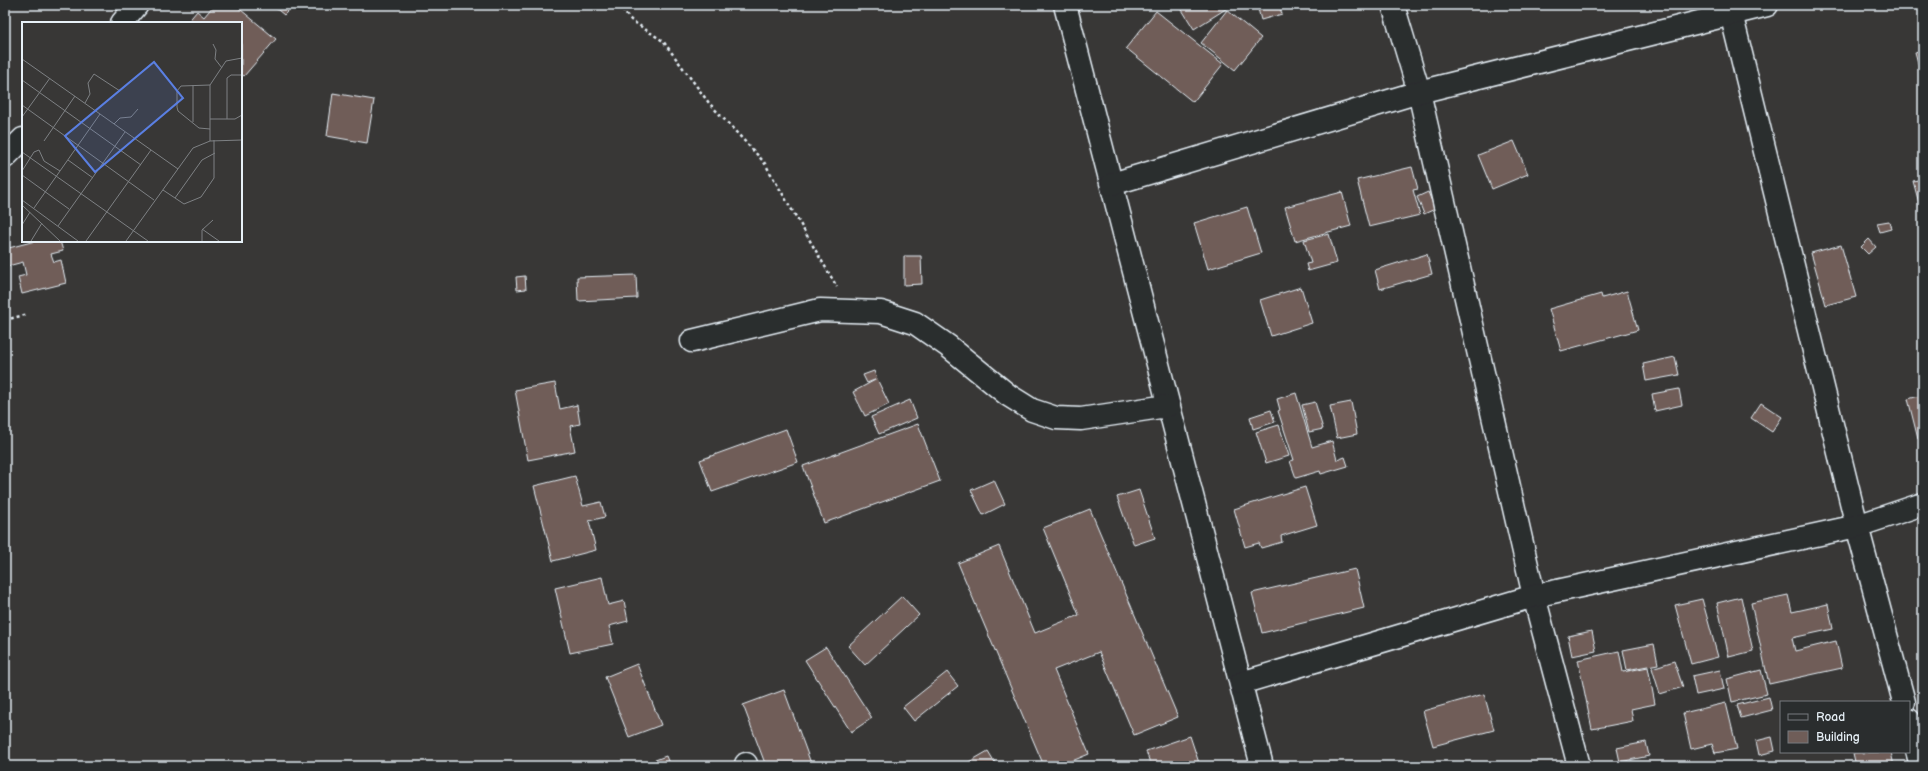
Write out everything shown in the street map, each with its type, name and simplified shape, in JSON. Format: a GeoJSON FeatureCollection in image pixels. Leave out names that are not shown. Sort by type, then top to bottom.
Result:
{"type":"FeatureCollection","features":[{"type":"Feature","properties":{"kind":"street"},"geometry":{"type":"LineString","coordinates":[[123,22],[138,5]]}},
{"type":"Feature","properties":{"kind":"street"},"geometry":{"type":"LineString","coordinates":[[1064,5],[1112,184],[1167,406],[1262,766]]}},
{"type":"Feature","properties":{"kind":"street"},"geometry":{"type":"LineString","coordinates":[[1393,5],[1419,92],[1534,596],[1579,766]]}},
{"type":"Feature","properties":{"kind":"street"},"geometry":{"type":"LineString","coordinates":[[1112,184],[1419,92],[1730,9],[1767,5]]}},
{"type":"Feature","properties":{"kind":"street"},"geometry":{"type":"LineString","coordinates":[[1730,9],[1857,526],[1904,701]]}},
{"type":"Feature","properties":{"kind":"street"},"geometry":{"type":"LineString","coordinates":[[5,157],[22,140]]}},
{"type":"Feature","properties":{"kind":"street"},"geometry":{"type":"LineString","coordinates":[[692,341],[820,310],[881,312],[915,323],[948,346],[1008,395],[1032,410],[1056,418],[1081,419],[1167,406]]}},
{"type":"Feature","properties":{"kind":"street"},"geometry":{"type":"LineString","coordinates":[[1241,683],[1534,596],[1857,526],[1923,504]]}},
{"type":"Feature","properties":{"kind":"street"},"geometry":{"type":"LineString","coordinates":[[1910,724],[1921,766]]}},
{"type":"Feature","properties":{"kind":"path"},"geometry":{"type":"LineString","coordinates":[[618,5],[631,20],[663,41],[709,103],[764,162],[852,311]]}},
{"type":"Feature","properties":{"kind":"path"},"geometry":{"type":"LineString","coordinates":[[5,320],[28,314]]}},
{"type":"Feature","properties":{"kind":"building"},"geometry":{"type":"Polygon","coordinates":[[[214,5],[235,5],[276,39],[244,76],[242,75],[242,22],[188,22],[197,11],[204,17],[214,5]]]}},
{"type":"Feature","properties":{"kind":"building"},"geometry":{"type":"Polygon","coordinates":[[[272,5],[294,5],[284,15],[272,5]]]}},
{"type":"Feature","properties":{"kind":"building"},"geometry":{"type":"Polygon","coordinates":[[[1179,5],[1232,5],[1194,29],[1179,5]]]}},
{"type":"Feature","properties":{"kind":"building"},"geometry":{"type":"Polygon","coordinates":[[[1257,5],[1279,5],[1282,14],[1261,20],[1257,5]]]}},
{"type":"Feature","properties":{"kind":"building"},"geometry":{"type":"Polygon","coordinates":[[[1227,10],[1261,38],[1235,70],[1201,43],[1227,10]]]}},
{"type":"Feature","properties":{"kind":"building"},"geometry":{"type":"Polygon","coordinates":[[[1156,11],[1223,64],[1193,102],[1126,48],[1156,11]]]}},
{"type":"Feature","properties":{"kind":"building"},"geometry":{"type":"Polygon","coordinates":[[[1923,50],[1923,81],[1915,52],[1923,50]]]}},
{"type":"Feature","properties":{"kind":"building"},"geometry":{"type":"Polygon","coordinates":[[[333,93],[374,100],[367,143],[327,136],[333,93]]]}},
{"type":"Feature","properties":{"kind":"building"},"geometry":{"type":"Polygon","coordinates":[[[1514,141],[1528,174],[1492,189],[1478,155],[1514,141]]]}},
{"type":"Feature","properties":{"kind":"building"},"geometry":{"type":"Polygon","coordinates":[[[1412,167],[1418,189],[1413,190],[1420,215],[1369,227],[1357,180],[1412,167]]]}},
{"type":"Feature","properties":{"kind":"building"},"geometry":{"type":"Polygon","coordinates":[[[1923,179],[1923,218],[1913,181],[1923,179]]]}},
{"type":"Feature","properties":{"kind":"building"},"geometry":{"type":"Polygon","coordinates":[[[1342,192],[1351,226],[1295,241],[1285,207],[1342,192]]]}},
{"type":"Feature","properties":{"kind":"building"},"geometry":{"type":"Polygon","coordinates":[[[1428,192],[1435,209],[1424,214],[1417,197],[1428,192]]]}},
{"type":"Feature","properties":{"kind":"building"},"geometry":{"type":"Polygon","coordinates":[[[1247,207],[1261,253],[1208,269],[1194,223],[1247,207]]]}},
{"type":"Feature","properties":{"kind":"building"},"geometry":{"type":"Polygon","coordinates":[[[1889,221],[1891,229],[1880,232],[1877,223],[1889,221]]]}},
{"type":"Feature","properties":{"kind":"building"},"geometry":{"type":"Polygon","coordinates":[[[1329,234],[1337,263],[1308,271],[1306,264],[1311,263],[1304,240],[1329,234]]]}},
{"type":"Feature","properties":{"kind":"building"},"geometry":{"type":"Polygon","coordinates":[[[1869,239],[1876,247],[1868,254],[1861,247],[1869,239]]]}},
{"type":"Feature","properties":{"kind":"building"},"geometry":{"type":"Polygon","coordinates":[[[31,242],[60,242],[63,251],[51,254],[54,262],[61,260],[66,283],[22,294],[18,277],[26,275],[23,262],[8,266],[5,249],[31,242]]]}},
{"type":"Feature","properties":{"kind":"building"},"geometry":{"type":"Polygon","coordinates":[[[1841,245],[1856,297],[1826,305],[1811,253],[1841,245]]]}},
{"type":"Feature","properties":{"kind":"building"},"geometry":{"type":"Polygon","coordinates":[[[1427,254],[1432,274],[1380,289],[1375,270],[1427,254]]]}},
{"type":"Feature","properties":{"kind":"building"},"geometry":{"type":"Polygon","coordinates":[[[904,256],[921,256],[922,284],[904,285],[904,256]]]}},
{"type":"Feature","properties":{"kind":"building"},"geometry":{"type":"Polygon","coordinates":[[[636,275],[637,298],[578,301],[577,277],[636,275]]]}},
{"type":"Feature","properties":{"kind":"building"},"geometry":{"type":"Polygon","coordinates":[[[525,276],[526,289],[517,290],[516,277],[525,276]]]}},
{"type":"Feature","properties":{"kind":"building"},"geometry":{"type":"Polygon","coordinates":[[[1301,287],[1312,323],[1271,336],[1260,300],[1301,287]]]}},
{"type":"Feature","properties":{"kind":"building"},"geometry":{"type":"Polygon","coordinates":[[[1627,291],[1638,330],[1561,351],[1549,309],[1601,294],[1602,298],[1627,291]]]}},
{"type":"Feature","properties":{"kind":"building"},"geometry":{"type":"Polygon","coordinates":[[[1675,357],[1679,375],[1646,381],[1643,364],[1675,357]]]}},
{"type":"Feature","properties":{"kind":"building"},"geometry":{"type":"Polygon","coordinates":[[[874,371],[877,379],[867,383],[863,375],[874,371]]]}},
{"type":"Feature","properties":{"kind":"building"},"geometry":{"type":"Polygon","coordinates":[[[877,379],[889,404],[865,416],[853,392],[877,379]]]}},
{"type":"Feature","properties":{"kind":"building"},"geometry":{"type":"Polygon","coordinates":[[[555,383],[560,409],[577,405],[580,424],[570,426],[575,451],[528,460],[515,390],[555,383]]]}},
{"type":"Feature","properties":{"kind":"building"},"geometry":{"type":"Polygon","coordinates":[[[1679,389],[1682,405],[1655,411],[1652,394],[1679,389]]]}},
{"type":"Feature","properties":{"kind":"building"},"geometry":{"type":"Polygon","coordinates":[[[1296,393],[1312,447],[1332,441],[1337,460],[1345,457],[1348,466],[1321,474],[1320,471],[1296,478],[1290,461],[1294,460],[1278,411],[1280,410],[1277,399],[1296,393]]]}},
{"type":"Feature","properties":{"kind":"building"},"geometry":{"type":"Polygon","coordinates":[[[1923,395],[1923,438],[1918,439],[1908,399],[1923,395]]]}},
{"type":"Feature","properties":{"kind":"building"},"geometry":{"type":"Polygon","coordinates":[[[910,400],[917,418],[879,434],[871,417],[910,400]]]}},
{"type":"Feature","properties":{"kind":"building"},"geometry":{"type":"Polygon","coordinates":[[[1315,402],[1323,429],[1309,432],[1302,405],[1315,402]]]}},
{"type":"Feature","properties":{"kind":"building"},"geometry":{"type":"Polygon","coordinates":[[[1351,402],[1357,434],[1337,438],[1330,406],[1351,402]]]}},
{"type":"Feature","properties":{"kind":"building"},"geometry":{"type":"Polygon","coordinates":[[[1761,403],[1782,417],[1772,432],[1751,418],[1761,403]]]}},
{"type":"Feature","properties":{"kind":"building"},"geometry":{"type":"Polygon","coordinates":[[[1271,410],[1275,422],[1253,429],[1250,417],[1271,410]]]}},
{"type":"Feature","properties":{"kind":"building"},"geometry":{"type":"Polygon","coordinates":[[[918,424],[940,481],[824,523],[803,466],[918,424]]]}},
{"type":"Feature","properties":{"kind":"building"},"geometry":{"type":"Polygon","coordinates":[[[1279,425],[1289,456],[1266,463],[1256,432],[1279,425]]]}},
{"type":"Feature","properties":{"kind":"building"},"geometry":{"type":"Polygon","coordinates":[[[786,429],[798,462],[712,492],[700,460],[786,429]]]}},
{"type":"Feature","properties":{"kind":"building"},"geometry":{"type":"Polygon","coordinates":[[[575,476],[583,506],[601,502],[605,517],[589,521],[596,550],[553,561],[534,486],[575,476]]]}},
{"type":"Feature","properties":{"kind":"building"},"geometry":{"type":"Polygon","coordinates":[[[994,480],[1005,504],[983,515],[971,490],[994,480]]]}},
{"type":"Feature","properties":{"kind":"building"},"geometry":{"type":"Polygon","coordinates":[[[1305,487],[1317,525],[1281,536],[1282,542],[1261,548],[1259,543],[1245,547],[1234,509],[1305,487]]]}},
{"type":"Feature","properties":{"kind":"building"},"geometry":{"type":"Polygon","coordinates":[[[1139,490],[1155,538],[1134,545],[1117,497],[1139,490]]]}},
{"type":"Feature","properties":{"kind":"building"},"geometry":{"type":"Polygon","coordinates":[[[1090,509],[1178,717],[1134,735],[1099,652],[1054,670],[1089,754],[1060,766],[1044,766],[958,563],[999,546],[1035,633],[1079,615],[1043,528],[1090,509]]]}},
{"type":"Feature","properties":{"kind":"building"},"geometry":{"type":"Polygon","coordinates":[[[1355,569],[1364,608],[1262,633],[1252,593],[1355,569]]]}},
{"type":"Feature","properties":{"kind":"building"},"geometry":{"type":"Polygon","coordinates":[[[602,577],[608,605],[624,601],[628,621],[609,626],[613,644],[570,653],[555,588],[602,577]]]}},
{"type":"Feature","properties":{"kind":"building"},"geometry":{"type":"Polygon","coordinates":[[[1788,595],[1792,612],[1828,604],[1833,629],[1792,638],[1795,651],[1836,641],[1842,668],[1769,684],[1751,603],[1788,595]]]}},
{"type":"Feature","properties":{"kind":"building"},"geometry":{"type":"Polygon","coordinates":[[[902,596],[919,615],[865,665],[848,646],[902,596]]]}},
{"type":"Feature","properties":{"kind":"building"},"geometry":{"type":"Polygon","coordinates":[[[1741,597],[1753,651],[1729,657],[1717,603],[1741,597]]]}},
{"type":"Feature","properties":{"kind":"building"},"geometry":{"type":"Polygon","coordinates":[[[1702,599],[1718,657],[1691,664],[1675,605],[1702,599]]]}},
{"type":"Feature","properties":{"kind":"building"},"geometry":{"type":"Polygon","coordinates":[[[1592,631],[1596,651],[1572,656],[1568,636],[1592,631]]]}},
{"type":"Feature","properties":{"kind":"building"},"geometry":{"type":"Polygon","coordinates":[[[1654,644],[1658,664],[1627,670],[1623,650],[1654,644]]]}},
{"type":"Feature","properties":{"kind":"building"},"geometry":{"type":"Polygon","coordinates":[[[826,647],[872,718],[851,732],[805,660],[826,647]]]}},
{"type":"Feature","properties":{"kind":"building"},"geometry":{"type":"Polygon","coordinates":[[[1619,651],[1623,672],[1648,667],[1655,704],[1631,709],[1633,721],[1592,729],[1578,660],[1619,651]]]}},
{"type":"Feature","properties":{"kind":"building"},"geometry":{"type":"Polygon","coordinates":[[[1674,661],[1683,687],[1660,694],[1652,668],[1674,661]]]}},
{"type":"Feature","properties":{"kind":"building"},"geometry":{"type":"Polygon","coordinates":[[[637,664],[661,725],[629,737],[605,677],[637,664]]]}},
{"type":"Feature","properties":{"kind":"building"},"geometry":{"type":"Polygon","coordinates":[[[1720,670],[1724,689],[1696,695],[1692,676],[1720,670]]]}},
{"type":"Feature","properties":{"kind":"building"},"geometry":{"type":"Polygon","coordinates":[[[1761,670],[1767,694],[1732,702],[1727,679],[1761,670]]]}},
{"type":"Feature","properties":{"kind":"building"},"geometry":{"type":"Polygon","coordinates":[[[947,672],[958,686],[914,721],[903,707],[947,672]]]}},
{"type":"Feature","properties":{"kind":"building"},"geometry":{"type":"Polygon","coordinates":[[[1923,678],[1923,693],[1919,679],[1923,678]]]}},
{"type":"Feature","properties":{"kind":"building"},"geometry":{"type":"Polygon","coordinates":[[[784,690],[812,766],[766,766],[743,705],[784,690]]]}},
{"type":"Feature","properties":{"kind":"building"},"geometry":{"type":"Polygon","coordinates":[[[1484,694],[1494,730],[1433,746],[1423,711],[1484,694]]]}},
{"type":"Feature","properties":{"kind":"building"},"geometry":{"type":"Polygon","coordinates":[[[1769,697],[1772,710],[1741,718],[1737,705],[1769,697]]]}},
{"type":"Feature","properties":{"kind":"building"},"geometry":{"type":"Polygon","coordinates":[[[1726,703],[1737,749],[1715,753],[1712,744],[1691,749],[1683,713],[1726,703]]]}},
{"type":"Feature","properties":{"kind":"building"},"geometry":{"type":"Polygon","coordinates":[[[1190,736],[1200,766],[1151,766],[1146,751],[1190,736]]]}},
{"type":"Feature","properties":{"kind":"building"},"geometry":{"type":"Polygon","coordinates":[[[1772,737],[1775,751],[1759,755],[1756,741],[1772,737]]]}},
{"type":"Feature","properties":{"kind":"building"},"geometry":{"type":"Polygon","coordinates":[[[1646,742],[1649,756],[1620,762],[1617,748],[1646,742]]]}},
{"type":"Feature","properties":{"kind":"building"},"geometry":{"type":"Polygon","coordinates":[[[988,751],[997,766],[962,766],[988,751]]]}},
{"type":"Feature","properties":{"kind":"building"},"geometry":{"type":"Polygon","coordinates":[[[1853,753],[1891,753],[1894,766],[1856,766],[1853,753]]]}},
{"type":"Feature","properties":{"kind":"building"},"geometry":{"type":"Polygon","coordinates":[[[666,756],[670,766],[639,766],[666,756]]]}},
{"type":"Feature","properties":{"kind":"building"},"geometry":{"type":"Polygon","coordinates":[[[1836,762],[1836,766],[1818,766],[1836,762]]]}}]}
